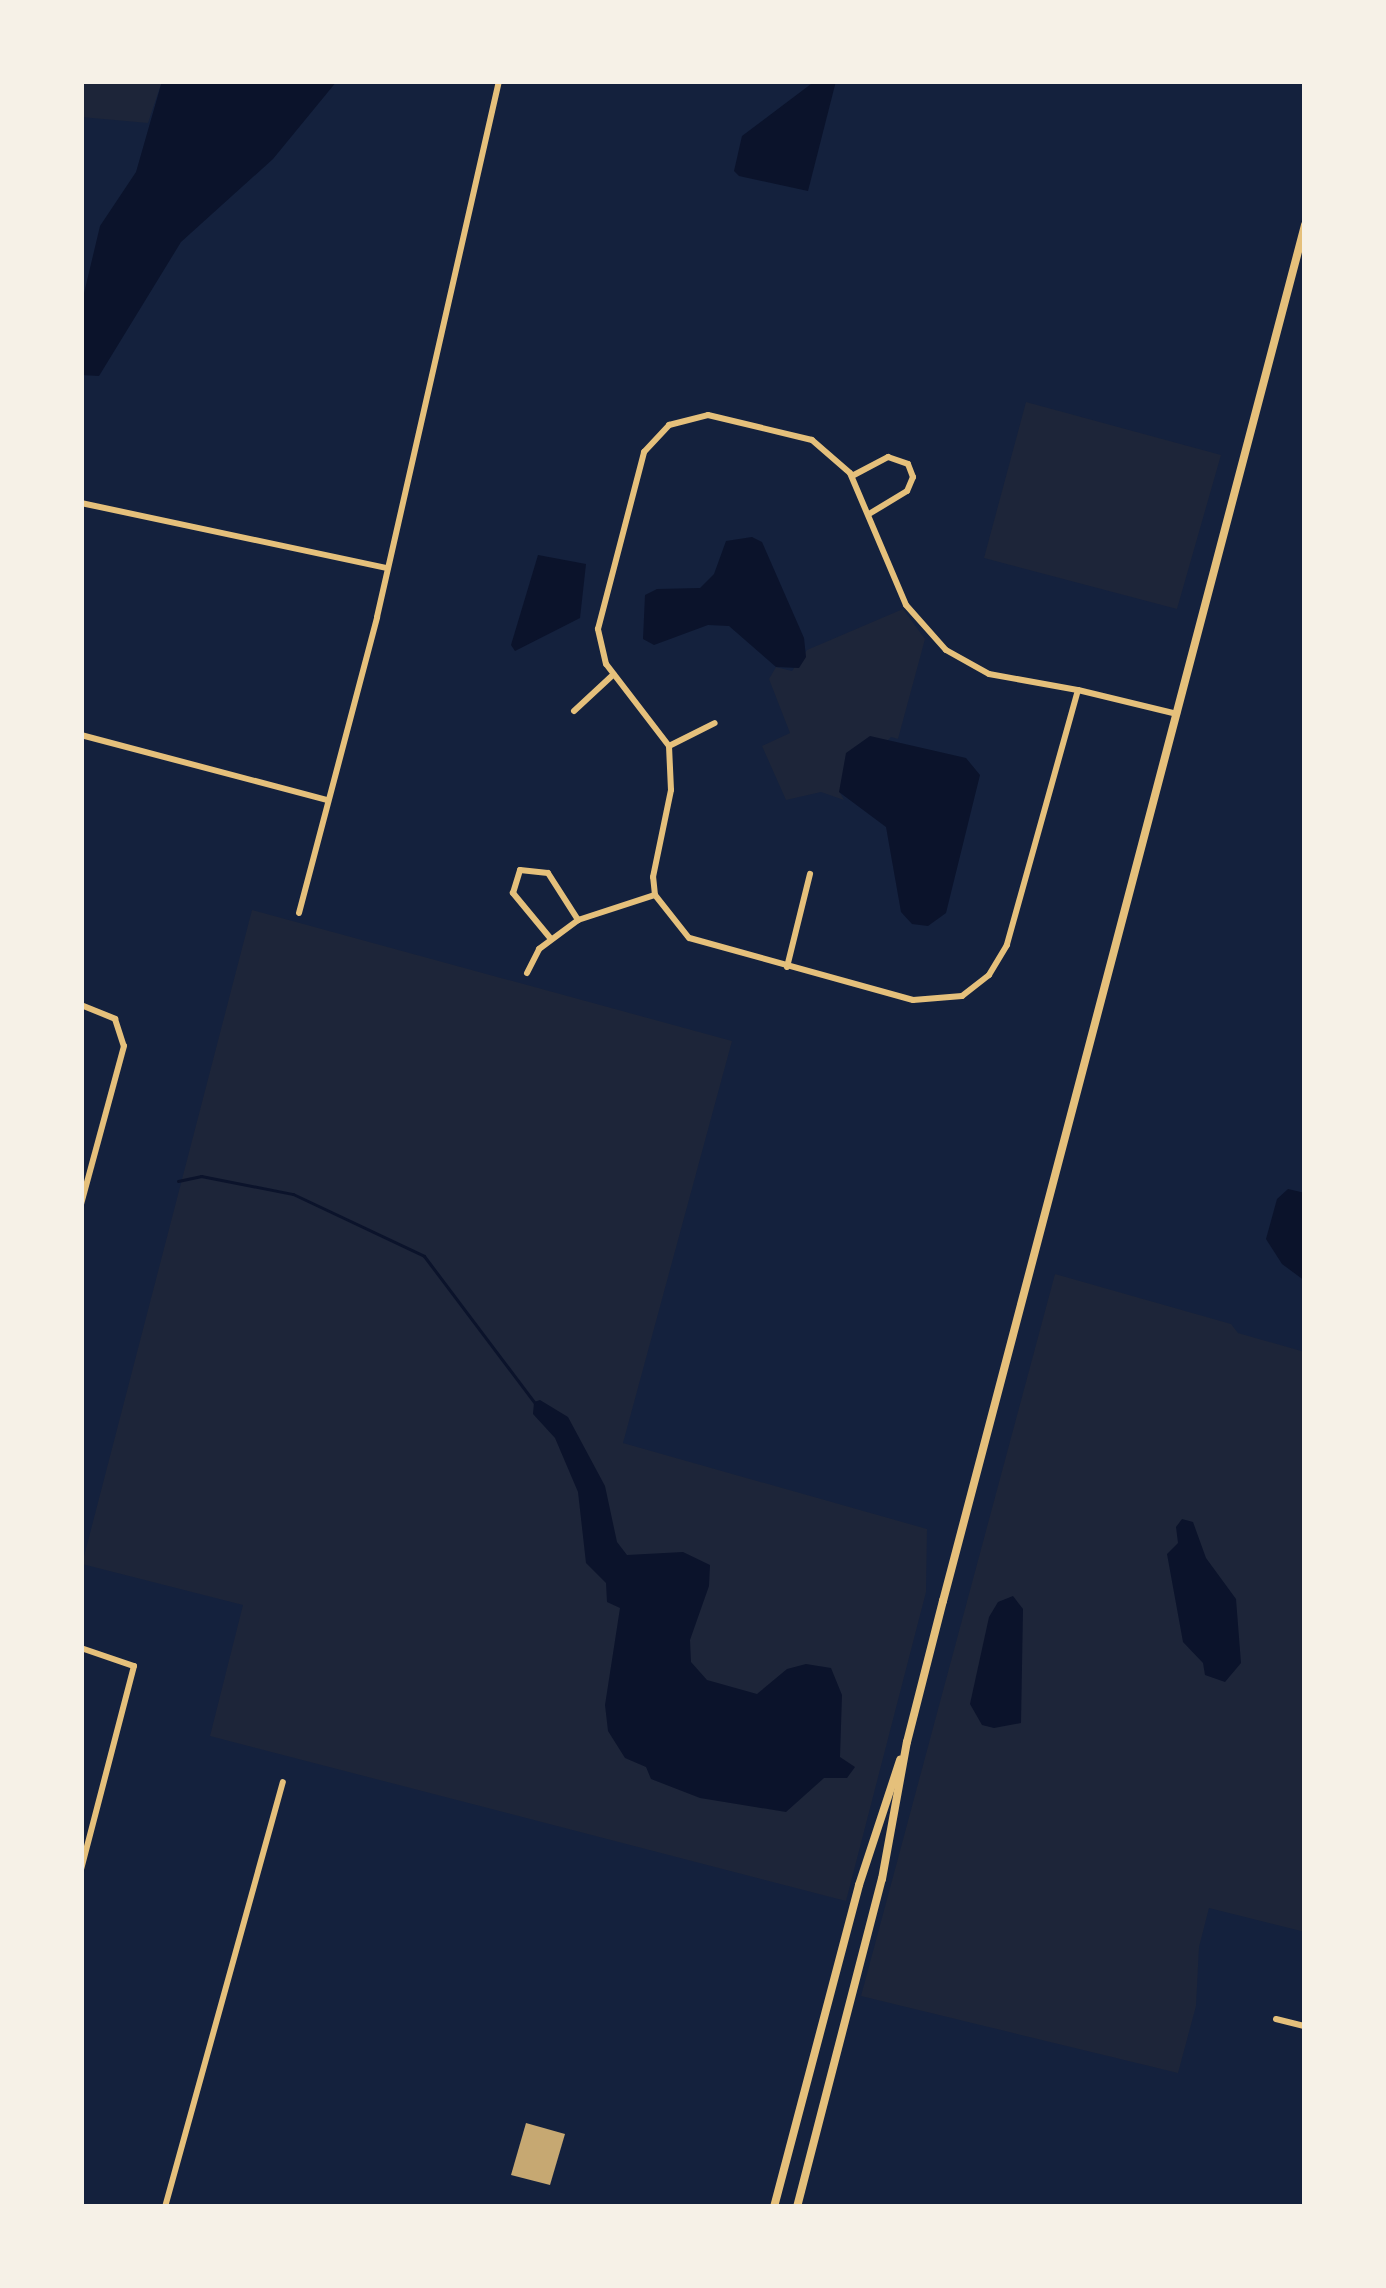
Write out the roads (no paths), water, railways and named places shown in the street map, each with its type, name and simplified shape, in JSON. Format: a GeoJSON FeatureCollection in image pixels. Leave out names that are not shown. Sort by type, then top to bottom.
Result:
{"type":"FeatureCollection","features":[{"type":"Feature","properties":{"kind":"main road"},"geometry":{"type":"LineString","coordinates":[[797,2207],[882,1879],[908,1742],[1305,225]]}},
{"type":"Feature","properties":{"kind":"main road"},"geometry":{"type":"LineString","coordinates":[[773,2207],[859,1885],[908,1742]]}},
{"type":"Feature","properties":{"kind":"street"},"geometry":{"type":"LineString","coordinates":[[299,913],[388,568],[499,81]]}},
{"type":"Feature","properties":{"kind":"street"},"geometry":{"type":"LineString","coordinates":[[1078,690],[1009,937],[989,975],[962,996],[913,1000],[686,935],[655,895],[653,862],[673,778],[669,746],[614,674],[599,640],[599,609],[644,452],[669,425],[700,416],[774,429],[824,446],[852,476],[907,605],[946,650],[989,674],[1078,690],[1177,714]]}},
{"type":"Feature","properties":{"kind":"street"},"geometry":{"type":"LineString","coordinates":[[852,476],[888,457],[908,464],[913,477],[907,491],[869,514]]}},
{"type":"Feature","properties":{"kind":"street"},"geometry":{"type":"LineString","coordinates":[[81,503],[388,568]]}},
{"type":"Feature","properties":{"kind":"street"},"geometry":{"type":"LineString","coordinates":[[574,711],[614,674]]}},
{"type":"Feature","properties":{"kind":"street"},"geometry":{"type":"LineString","coordinates":[[669,746],[715,723]]}},
{"type":"Feature","properties":{"kind":"street"},"geometry":{"type":"LineString","coordinates":[[81,735],[329,800]]}},
{"type":"Feature","properties":{"kind":"street"},"geometry":{"type":"LineString","coordinates":[[550,939],[513,893],[520,870],[548,873],[578,920]]}},
{"type":"Feature","properties":{"kind":"street"},"geometry":{"type":"LineString","coordinates":[[787,967],[810,874]]}},
{"type":"Feature","properties":{"kind":"street"},"geometry":{"type":"LineString","coordinates":[[527,973],[550,939],[578,920],[655,895]]}},
{"type":"Feature","properties":{"kind":"street"},"geometry":{"type":"LineString","coordinates":[[81,1005],[109,1014],[121,1027],[124,1046],[81,1204]]}},
{"type":"Feature","properties":{"kind":"street"},"geometry":{"type":"LineString","coordinates":[[81,1648],[134,1666],[81,1869]]}},
{"type":"Feature","properties":{"kind":"street"},"geometry":{"type":"LineString","coordinates":[[165,2207],[284,1782]]}},
{"type":"Feature","properties":{"kind":"street"},"geometry":{"type":"LineString","coordinates":[[1276,2018],[1305,2026]]}},
{"type":"Feature","properties":{"kind":"waterway"},"geometry":{"type":"LineString","coordinates":[[178,1181],[201,1176],[293,1194],[424,1256],[534,1402]]}}]}
